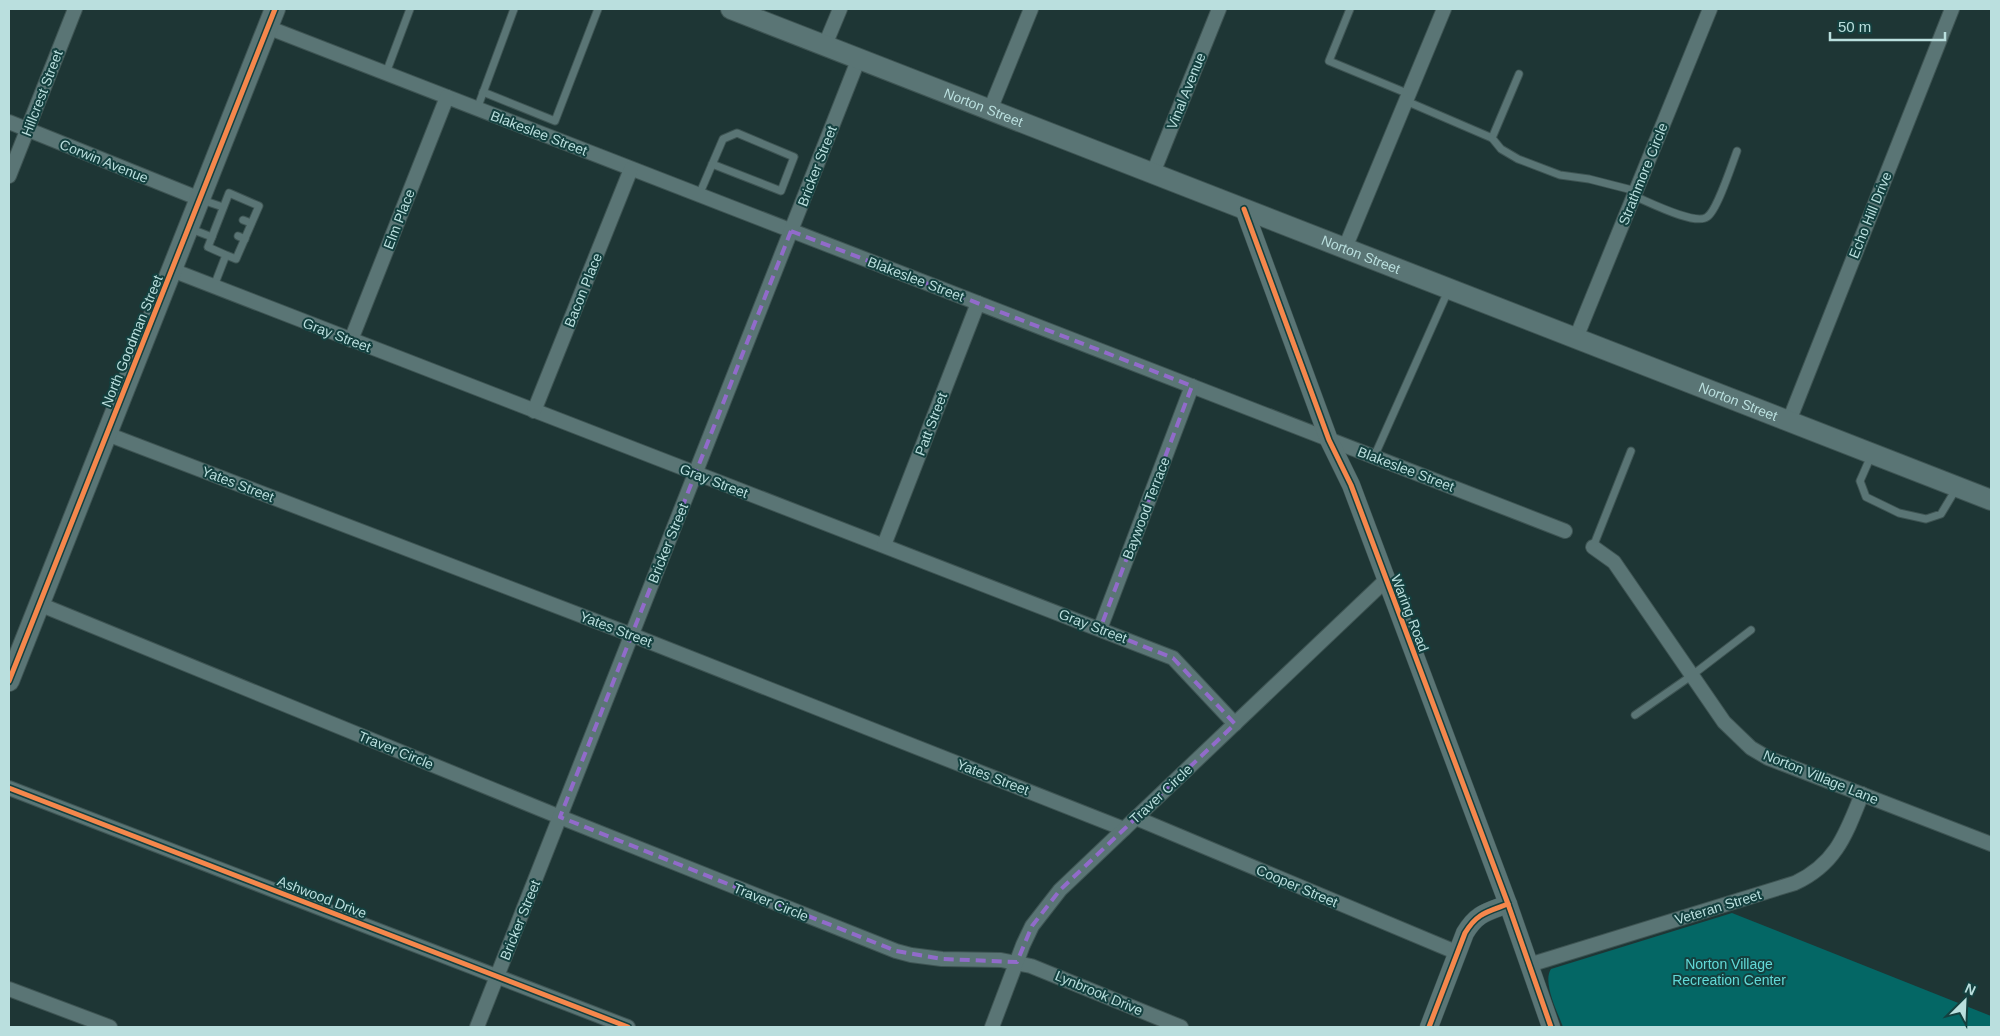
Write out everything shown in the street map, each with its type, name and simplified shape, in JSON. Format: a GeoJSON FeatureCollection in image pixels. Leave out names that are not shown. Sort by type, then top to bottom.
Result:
{"type":"FeatureCollection","features":[{"type":"Feature","properties":{"kind":"main road","name":"Norton Street"},"geometry":{"type":"LineString","coordinates":[[731,9],[1872,454],[1958,487],[1990,496]]}},
{"type":"Feature","properties":{"kind":"main road","name":"North Goodman Street"},"geometry":{"type":"LineString","coordinates":[[9,680],[271,18]]}},
{"type":"Feature","properties":{"kind":"street","name":"Hillcrest Street"},"geometry":{"type":"LineString","coordinates":[[9,176],[75,9]]}},
{"type":"Feature","properties":{"kind":"street"},"geometry":{"type":"LineString","coordinates":[[825,45],[840,9]]}},
{"type":"Feature","properties":{"kind":"street"},"geometry":{"type":"LineString","coordinates":[[990,110],[1031,9]]}},
{"type":"Feature","properties":{"kind":"street","name":"Vinal Avenue"},"geometry":{"type":"LineString","coordinates":[[1153,173],[1219,9]]}},
{"type":"Feature","properties":{"kind":"street"},"geometry":{"type":"LineString","coordinates":[[1345,248],[1444,9]]}},
{"type":"Feature","properties":{"kind":"street","name":"Strathmore Circle"},"geometry":{"type":"LineString","coordinates":[[1576,338],[1710,9]]}},
{"type":"Feature","properties":{"kind":"street","name":"Echo Hill Drive"},"geometry":{"type":"LineString","coordinates":[[1789,421],[1952,9]]}},
{"type":"Feature","properties":{"kind":"street","name":"Blakeslee Street"},"geometry":{"type":"LineString","coordinates":[[271,18],[386,74],[1565,531]]}},
{"type":"Feature","properties":{"kind":"street","name":"Bricker Street"},"geometry":{"type":"LineString","coordinates":[[477,1027],[859,58]]}},
{"type":"Feature","properties":{"kind":"street","name":"Elm Place"},"geometry":{"type":"LineString","coordinates":[[351,340],[447,97]]}},
{"type":"Feature","properties":{"kind":"street","name":"Corwin Avenue"},"geometry":{"type":"LineString","coordinates":[[9,122],[200,199]]}},
{"type":"Feature","properties":{"kind":"street","name":"Bacon Place"},"geometry":{"type":"LineString","coordinates":[[534,411],[631,168]]}},
{"type":"Feature","properties":{"kind":"street","name":"Waring Road"},"geometry":{"type":"LineString","coordinates":[[1244,209],[1329,440],[1351,485],[1508,904],[1551,1027]]}},
{"type":"Feature","properties":{"kind":"street","name":"Gray Street"},"geometry":{"type":"LineString","coordinates":[[172,270],[1173,658],[1235,724]]}},
{"type":"Feature","properties":{"kind":"street","name":"Patt Street"},"geometry":{"type":"LineString","coordinates":[[884,546],[978,303]]}},
{"type":"Feature","properties":{"kind":"street","name":"Baywood Terrace"},"geometry":{"type":"LineString","coordinates":[[1100,629],[1192,386]]}},
{"type":"Feature","properties":{"kind":"street","name":"Yates Street"},"geometry":{"type":"LineString","coordinates":[[106,434],[632,635],[1124,829]]}},
{"type":"Feature","properties":{"kind":"street","name":"Norton Village Lane"},"geometry":{"type":"LineString","coordinates":[[1593,547],[1614,562],[1724,722],[1751,748],[1768,758],[1991,844]]}},
{"type":"Feature","properties":{"kind":"street","name":"Traver Circle"},"geometry":{"type":"LineString","coordinates":[[38,604],[560,817],[896,951],[942,959],[1017,962],[1032,926],[1060,890],[1386,580]]}},
{"type":"Feature","properties":{"kind":"street","name":"Ashwood Drive"},"geometry":{"type":"LineString","coordinates":[[9,788],[628,1027]]}},
{"type":"Feature","properties":{"kind":"street","name":"Veteran Street"},"geometry":{"type":"LineString","coordinates":[[1530,965],[1795,884],[1812,875],[1825,864],[1836,850],[1862,794]]}},
{"type":"Feature","properties":{"kind":"street","name":"Cooper Street"},"geometry":{"type":"LineString","coordinates":[[1136,818],[1458,953]]}},
{"type":"Feature","properties":{"kind":"street"},"geometry":{"type":"LineString","coordinates":[[1429,1027],[1465,934],[1478,916],[1508,904]]}},
{"type":"Feature","properties":{"kind":"street"},"geometry":{"type":"LineString","coordinates":[[992,1027],[1017,962]]}},
{"type":"Feature","properties":{"kind":"street","name":"Lynbrook Drive"},"geometry":{"type":"LineString","coordinates":[[1017,962],[1045,971],[1181,1027]]}},
{"type":"Feature","properties":{"kind":"street"},"geometry":{"type":"LineString","coordinates":[[9,989],[110,1027]]}},
{"type":"Feature","properties":{"kind":"lane"},"geometry":{"type":"LineString","coordinates":[[386,74],[410,9]]}},
{"type":"Feature","properties":{"kind":"lane"},"geometry":{"type":"LineString","coordinates":[[477,109],[514,9]]}},
{"type":"Feature","properties":{"kind":"lane"},"geometry":{"type":"LineString","coordinates":[[483,92],[555,121],[598,9]]}},
{"type":"Feature","properties":{"kind":"lane"},"geometry":{"type":"LineString","coordinates":[[1350,9],[1329,60],[1492,138],[1501,149],[1518,159],[1560,175],[1589,179],[1635,194],[1679,214],[1703,219],[1708,217],[1716,205],[1737,151]]}},
{"type":"Feature","properties":{"kind":"lane"},"geometry":{"type":"LineString","coordinates":[[1492,138],[1519,74]]}},
{"type":"Feature","properties":{"kind":"lane"},"geometry":{"type":"LineString","coordinates":[[699,195],[712,164],[723,139],[737,132],[794,157],[781,191],[712,164]]}},
{"type":"Feature","properties":{"kind":"lane"},"geometry":{"type":"LineString","coordinates":[[229,193],[259,206],[251,223],[242,237],[236,259],[208,247],[212,237],[219,228],[229,193]]}},
{"type":"Feature","properties":{"kind":"lane"},"geometry":{"type":"LineString","coordinates":[[200,199],[224,211]]}},
{"type":"Feature","properties":{"kind":"lane"},"geometry":{"type":"LineString","coordinates":[[243,220],[251,223]]}},
{"type":"Feature","properties":{"kind":"lane"},"geometry":{"type":"LineString","coordinates":[[188,228],[212,237]]}},
{"type":"Feature","properties":{"kind":"lane"},"geometry":{"type":"LineString","coordinates":[[214,286],[226,255]]}},
{"type":"Feature","properties":{"kind":"lane"},"geometry":{"type":"LineString","coordinates":[[1374,457],[1450,289]]}},
{"type":"Feature","properties":{"kind":"lane"},"geometry":{"type":"LineString","coordinates":[[1593,547],[1630,451]]}},
{"type":"Feature","properties":{"kind":"lane"},"geometry":{"type":"LineString","coordinates":[[1872,454],[1860,481],[1866,497],[1899,513],[1926,519],[1941,514],[1958,487]]}},
{"type":"Feature","properties":{"kind":"lane"},"geometry":{"type":"LineString","coordinates":[[1635,715],[1691,676],[1751,630]]}},
{"type":"Feature","properties":{"kind":"highlighted area"},"geometry":{"type":"Polygon","coordinates":[[[791,231],[1192,386],[1100,629],[1173,658],[1235,724],[1060,890],[1032,926],[1017,962],[942,959],[896,951],[560,817],[791,231]]]}},
{"type":"Feature","properties":{"kind":"green space","name":"Norton Village Recreation Center"},"geometry":{"type":"Polygon","coordinates":[[[1732,913],[1991,1016],[1991,1027],[1563,1027],[1548,982],[1551,969],[1732,913]]]}},
{"type":"Feature","properties":{"kind":"cycle path"},"geometry":{"type":"LineString","coordinates":[[9,681],[275,9]]}},
{"type":"Feature","properties":{"kind":"cycle path"},"geometry":{"type":"LineString","coordinates":[[1244,209],[1329,440],[1351,485],[1508,904],[1551,1027]]}},
{"type":"Feature","properties":{"kind":"cycle path"},"geometry":{"type":"LineString","coordinates":[[9,788],[628,1027]]}},
{"type":"Feature","properties":{"kind":"cycle path"},"geometry":{"type":"LineString","coordinates":[[1429,1027],[1469,926],[1488,911],[1508,904]]}}]}
